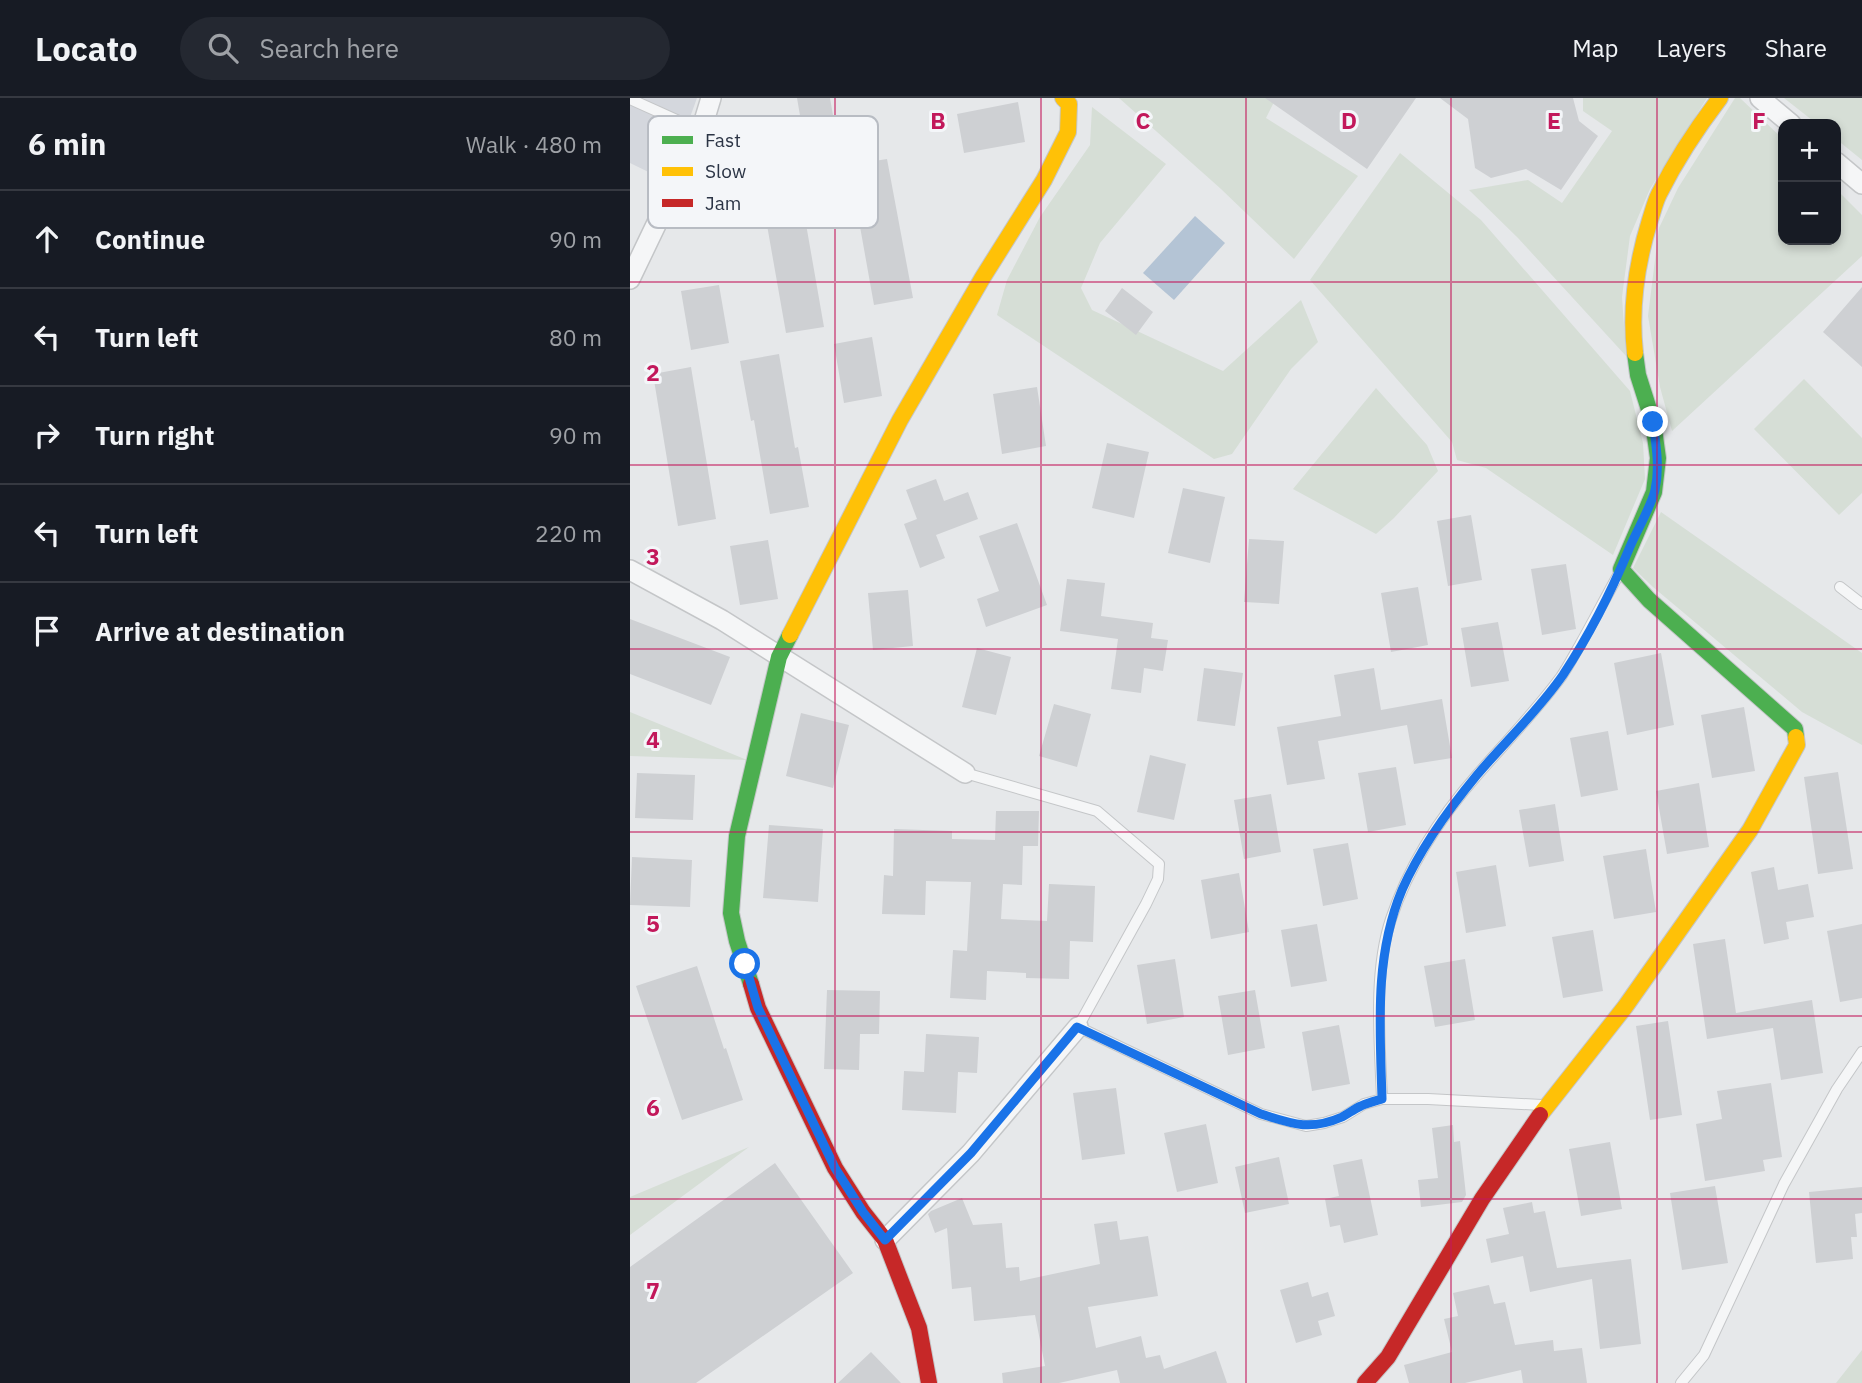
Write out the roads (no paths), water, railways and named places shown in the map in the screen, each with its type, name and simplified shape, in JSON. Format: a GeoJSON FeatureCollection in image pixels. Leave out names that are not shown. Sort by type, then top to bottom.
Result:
{"type":"FeatureCollection","features":[{"type":"Feature","properties":{"kind":"street"},"geometry":{"type":"LineString","coordinates":[[706,116],[711,98]]}},
{"type":"Feature","properties":{"kind":"street"},"geometry":{"type":"LineString","coordinates":[[929,1383],[919,1328],[885,1240],[835,1168],[758,1008],[737,941],[732,913],[737,836],[779,657],[900,420],[983,277],[1044,180],[1069,132],[1069,104],[1063,98]]}},
{"type":"Feature","properties":{"kind":"street"},"geometry":{"type":"LineString","coordinates":[[1365,1383],[1388,1357],[1482,1199],[1546,1106],[1625,1007],[1750,830],[1797,745],[1795,729],[1649,600],[1621,569],[1654,492],[1658,458],[1653,422],[1638,374],[1633,334],[1636,284],[1643,240],[1658,196],[1700,124],[1720,98]]}},
{"type":"Feature","properties":{"kind":"street"},"geometry":{"type":"LineString","coordinates":[[1760,98],[1785,119]]}},
{"type":"Feature","properties":{"kind":"street"},"geometry":{"type":"LineString","coordinates":[[1841,166],[1862,184]]}},
{"type":"Feature","properties":{"kind":"street"},"geometry":{"type":"LineString","coordinates":[[630,279],[654,228]]}},
{"type":"Feature","properties":{"kind":"street"},"geometry":{"type":"LineString","coordinates":[[630,570],[722,620],[965,773]]}},
{"type":"Feature","properties":{"kind":"street"},"geometry":{"type":"LineString","coordinates":[[885,1240],[971,1153],[1077,1027]]}},
{"type":"Feature","properties":{"kind":"lane"},"geometry":{"type":"LineString","coordinates":[[630,99],[668,116]]}},
{"type":"Feature","properties":{"kind":"lane"},"geometry":{"type":"LineString","coordinates":[[1382,1099],[1379,1003],[1383,954],[1390,921],[1403,889],[1422,850],[1446,816],[1476,776],[1521,727],[1562,676],[1621,569]]}},
{"type":"Feature","properties":{"kind":"lane"},"geometry":{"type":"LineString","coordinates":[[1840,587],[1862,604]]}},
{"type":"Feature","properties":{"kind":"lane"},"geometry":{"type":"LineString","coordinates":[[965,773],[1097,811],[1159,864],[1158,878],[1146,904],[1077,1027],[1261,1114],[1306,1126],[1324,1123],[1364,1104],[1382,1099],[1546,1106]]}},
{"type":"Feature","properties":{"kind":"lane"},"geometry":{"type":"LineString","coordinates":[[1681,1383],[1704,1355],[1784,1184],[1837,1089],[1862,1052]]}},
{"type":"Feature","properties":{"kind":"water"},"geometry":{"type":"Polygon","coordinates":[[[1195,216],[1225,243],[1174,300],[1143,273],[1195,216]]]}}]}
